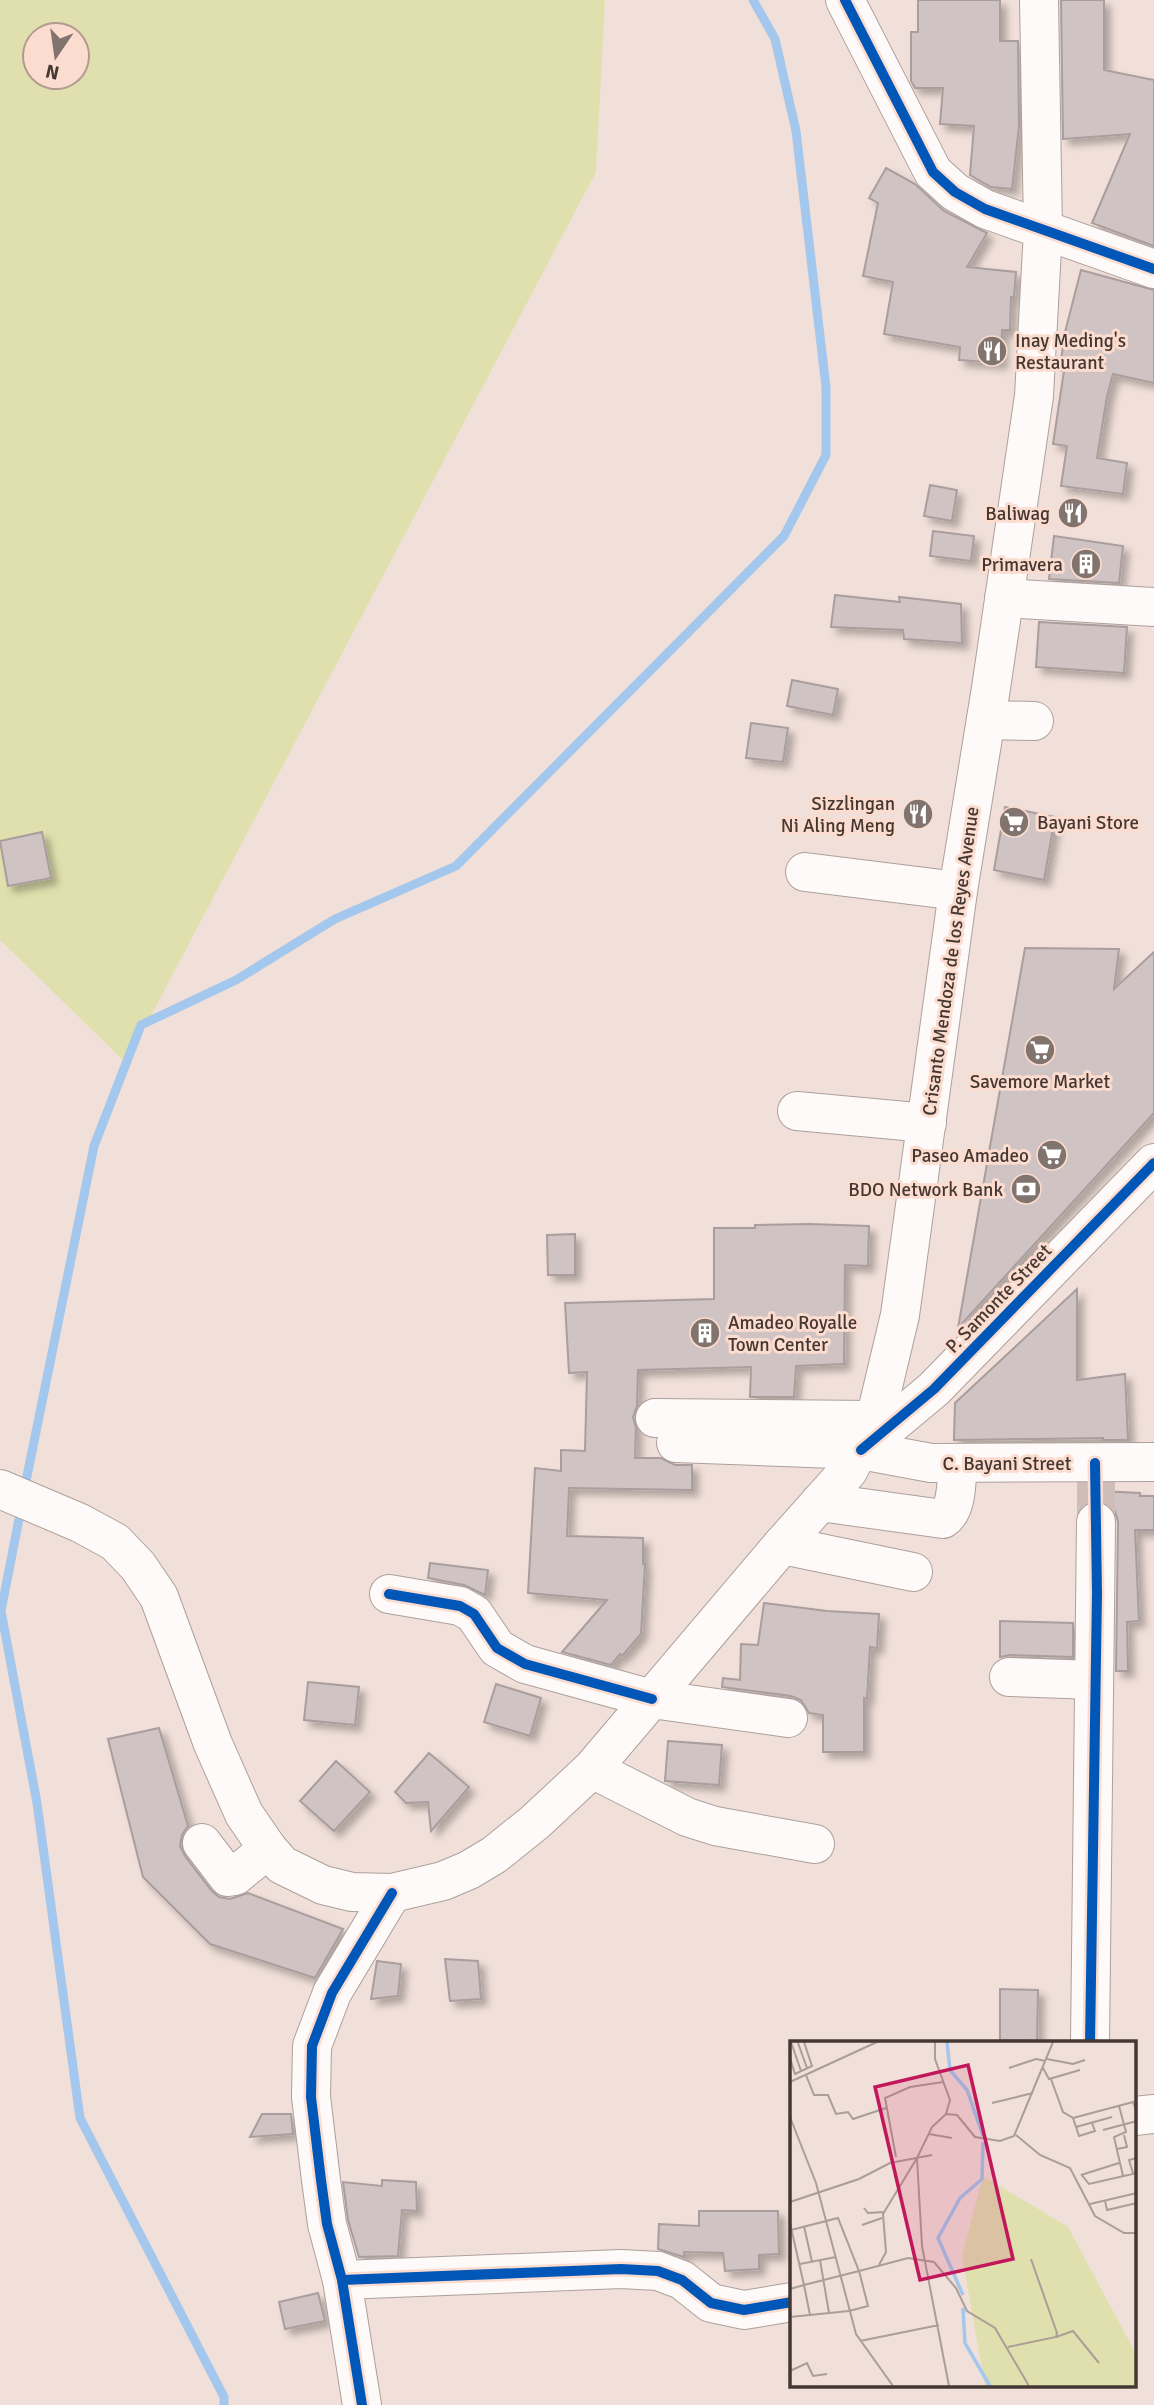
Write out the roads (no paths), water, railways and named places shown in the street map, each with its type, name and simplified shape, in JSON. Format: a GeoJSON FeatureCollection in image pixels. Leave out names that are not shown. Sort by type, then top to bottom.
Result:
{"type":"FeatureCollection","features":[{"type":"Feature","properties":{"kind":"street"},"geometry":{"type":"LineString","coordinates":[[845,0],[933,172],[955,192],[985,209],[1154,270]]}},
{"type":"Feature","properties":{"kind":"street","name":"Crisanto Mendoza de los Reyes Avenue"},"geometry":{"type":"LineString","coordinates":[[0,1489],[79,1522],[114,1542],[138,1566],[159,1597],[214,1744],[244,1814],[282,1864],[323,1885],[352,1892],[392,1893],[443,1881],[494,1856],[534,1823],[592,1769],[848,1471],[868,1435],[900,1315],[958,891],[1034,396],[1044,230],[1038,0]]}},
{"type":"Feature","properties":{"kind":"street"},"geometry":{"type":"LineString","coordinates":[[1004,598],[1154,607]]}},
{"type":"Feature","properties":{"kind":"street"},"geometry":{"type":"LineString","coordinates":[[986,720],[1034,721]]}},
{"type":"Feature","properties":{"kind":"street"},"geometry":{"type":"LineString","coordinates":[[805,872],[958,891]]}},
{"type":"Feature","properties":{"kind":"street"},"geometry":{"type":"LineString","coordinates":[[797,1111],[927,1123]]}},
{"type":"Feature","properties":{"kind":"street","name":"P. Samonte Street"},"geometry":{"type":"LineString","coordinates":[[868,1435],[934,1389],[1154,1163]]}},
{"type":"Feature","properties":{"kind":"street","name":"C. Bayani Street"},"geometry":{"type":"LineString","coordinates":[[665,1431],[868,1435],[931,1463],[1095,1471],[1154,1462]]}},
{"type":"Feature","properties":{"kind":"street"},"geometry":{"type":"LineString","coordinates":[[820,1502],[943,1519],[949,1515],[952,1506],[958,1463]]}},
{"type":"Feature","properties":{"kind":"street"},"geometry":{"type":"LineString","coordinates":[[1087,2041],[1096,1522]]}},
{"type":"Feature","properties":{"kind":"street"},"geometry":{"type":"LineString","coordinates":[[782,1545],[913,1572]]}},
{"type":"Feature","properties":{"kind":"street"},"geometry":{"type":"LineString","coordinates":[[389,1594],[460,1606],[474,1614],[497,1648],[525,1664],[652,1699],[788,1718]]}},
{"type":"Feature","properties":{"kind":"street"},"geometry":{"type":"LineString","coordinates":[[1009,1677],[1094,1680]]}},
{"type":"Feature","properties":{"kind":"street"},"geometry":{"type":"LineString","coordinates":[[592,1769],[687,1817],[716,1826],[815,1844]]}},
{"type":"Feature","properties":{"kind":"street"},"geometry":{"type":"LineString","coordinates":[[202,1843],[228,1877],[235,1876],[268,1849]]}},
{"type":"Feature","properties":{"kind":"street"},"geometry":{"type":"LineString","coordinates":[[362,2405],[342,2280],[327,2224],[311,2097],[312,2046],[331,1993],[392,1893]]}},
{"type":"Feature","properties":{"kind":"street"},"geometry":{"type":"LineString","coordinates":[[1136,2116],[1154,2114]]}},
{"type":"Feature","properties":{"kind":"street"},"geometry":{"type":"LineString","coordinates":[[342,2280],[621,2269],[658,2271],[682,2280],[711,2303],[744,2311],[790,2302]]}},
{"type":"Feature","properties":{"kind":"waterway"},"geometry":{"type":"LineString","coordinates":[[24,1491],[94,1146],[141,1025],[236,980],[335,919],[456,866],[784,536],[826,455],[826,387],[796,131],[775,39],[753,0]]}},
{"type":"Feature","properties":{"kind":"waterway"},"geometry":{"type":"LineString","coordinates":[[21,1509],[1,1611],[37,1803],[80,2118],[224,2397],[224,2405]]}},
{"type":"Feature","properties":{"kind":"tunnel"},"geometry":{"type":"LineString","coordinates":[[1096,1479],[1096,1522]]}},
{"type":"Feature","properties":{"kind":"place","name":"Inay Meding's Restaurant"},"geometry":{"type":"Point","coordinates":[992,351]}},
{"type":"Feature","properties":{"kind":"place","name":"Baliwag"},"geometry":{"type":"Point","coordinates":[1073,513]}},
{"type":"Feature","properties":{"kind":"place","name":"Primavera"},"geometry":{"type":"Point","coordinates":[1086,564]}},
{"type":"Feature","properties":{"kind":"place","name":"Sizzlingan Ni Aling Meng"},"geometry":{"type":"Point","coordinates":[918,814]}},
{"type":"Feature","properties":{"kind":"place","name":"Bayani Store"},"geometry":{"type":"Point","coordinates":[1014,822]}},
{"type":"Feature","properties":{"kind":"place","name":"Savemore Market"},"geometry":{"type":"Point","coordinates":[1040,1050]}},
{"type":"Feature","properties":{"kind":"place","name":"Paseo Amadeo"},"geometry":{"type":"Point","coordinates":[1052,1155]}},
{"type":"Feature","properties":{"kind":"place","name":"BDO Network Bank"},"geometry":{"type":"Point","coordinates":[1026,1189]}},
{"type":"Feature","properties":{"kind":"place","name":"Amadeo Royalle Town Center"},"geometry":{"type":"Point","coordinates":[705,1333]}}]}
